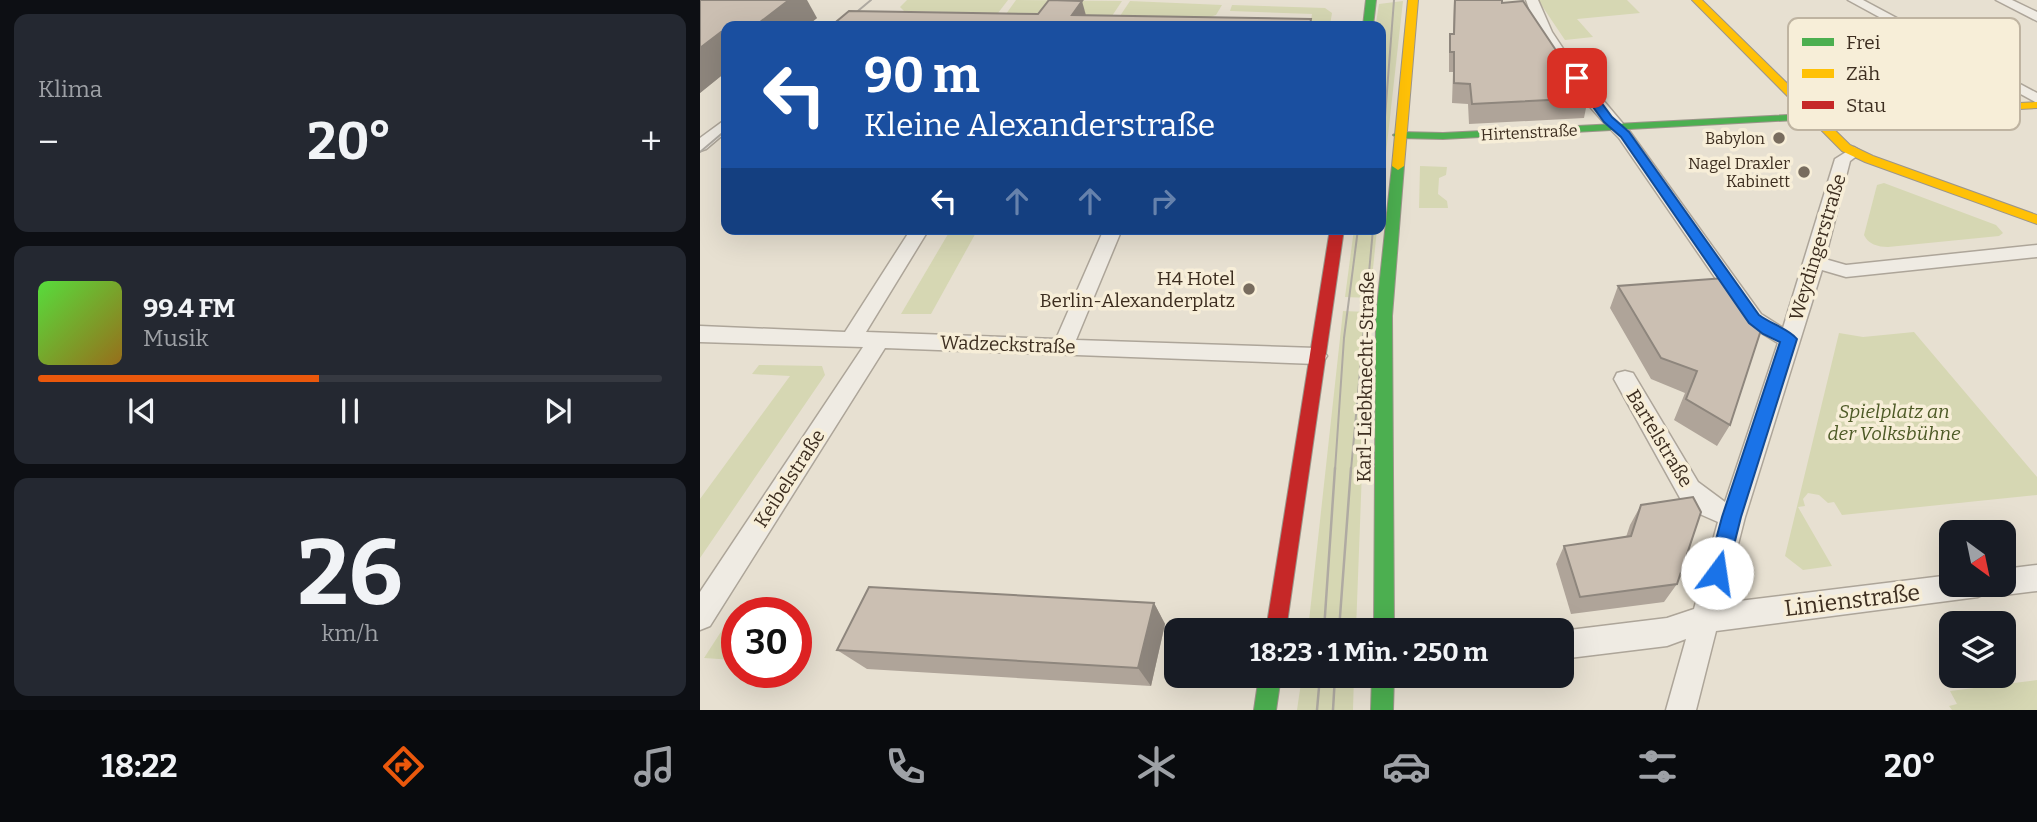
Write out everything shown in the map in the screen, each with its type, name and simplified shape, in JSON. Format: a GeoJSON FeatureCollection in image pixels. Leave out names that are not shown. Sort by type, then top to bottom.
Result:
{"type":"FeatureCollection","features":[{"type":"Feature","properties":{"kind":"main road"},"geometry":{"type":"LineString","coordinates":[[1369,21],[1371,0]]}},
{"type":"Feature","properties":{"kind":"main road","name":"Karl-Liebknecht-Straße"},"geometry":{"type":"LineString","coordinates":[[1384,618],[1384,316],[1413,0]]}},
{"type":"Feature","properties":{"kind":"main road"},"geometry":{"type":"LineString","coordinates":[[1698,0],[1788,91]]}},
{"type":"Feature","properties":{"kind":"main road","name":"Hirtenstraße"},"geometry":{"type":"LineString","coordinates":[[1399,135],[1432,136],[1788,118]]}},
{"type":"Feature","properties":{"kind":"main road"},"geometry":{"type":"LineString","coordinates":[[1829,130],[1854,152],[2036,220]]}},
{"type":"Feature","properties":{"kind":"main road","name":"Karl-Liebknecht-Straße"},"geometry":{"type":"LineString","coordinates":[[1278,618],[1315,356],[1336,235]]}},
{"type":"Feature","properties":{"kind":"main road"},"geometry":{"type":"LineString","coordinates":[[1265,710],[1268,688]]}},
{"type":"Feature","properties":{"kind":"main road"},"geometry":{"type":"LineString","coordinates":[[1382,710],[1383,688]]}},
{"type":"Feature","properties":{"kind":"street"},"geometry":{"type":"LineString","coordinates":[[1532,0],[1536,17],[1577,78],[1625,135],[1754,319],[1769,330],[1789,339]]}},
{"type":"Feature","properties":{"kind":"street"},"geometry":{"type":"LineString","coordinates":[[1854,0],[1887,18]]}},
{"type":"Feature","properties":{"kind":"street"},"geometry":{"type":"LineString","coordinates":[[2002,0],[2037,17]]}},
{"type":"Feature","properties":{"kind":"street"},"geometry":{"type":"LineString","coordinates":[[2020,90],[2037,99]]}},
{"type":"Feature","properties":{"kind":"street"},"geometry":{"type":"LineString","coordinates":[[700,146],[721,128]]}},
{"type":"Feature","properties":{"kind":"street","name":"Weydingerstraße"},"geometry":{"type":"LineString","coordinates":[[1681,710],[1732,517],[1815,262],[1843,159],[1854,152]]}},
{"type":"Feature","properties":{"kind":"street"},"geometry":{"type":"LineString","coordinates":[[851,339],[916,235]]}},
{"type":"Feature","properties":{"kind":"street"},"geometry":{"type":"LineString","coordinates":[[1063,346],[1110,235]]}},
{"type":"Feature","properties":{"kind":"street"},"geometry":{"type":"LineString","coordinates":[[1815,262],[1846,271],[2037,251]]}},
{"type":"Feature","properties":{"kind":"street","name":"Wadzeckstraße"},"geometry":{"type":"LineString","coordinates":[[700,334],[1315,356]]}},
{"type":"Feature","properties":{"kind":"street","name":"Keibelstraße"},"geometry":{"type":"LineString","coordinates":[[700,616],[879,340]]}},
{"type":"Feature","properties":{"kind":"street","name":"Bartelstraße"},"geometry":{"type":"LineString","coordinates":[[1625,379],[1689,490],[1711,507],[1732,517]]}},
{"type":"Feature","properties":{"kind":"street"},"geometry":{"type":"LineString","coordinates":[[2016,581],[2037,578]]}},
{"type":"Feature","properties":{"kind":"street","name":"Linienstraße"},"geometry":{"type":"LineString","coordinates":[[1574,643],[1667,632],[1706,619],[1939,589]]}},
{"type":"Feature","properties":{"kind":"green space"},"geometry":{"type":"Polygon","coordinates":[[[907,0],[1008,0],[998,13],[904,11],[900,7],[907,0]]]}},
{"type":"Feature","properties":{"kind":"green space"},"geometry":{"type":"Polygon","coordinates":[[[1016,0],[1122,1],[1112,16],[1006,14],[1016,0]]]}},
{"type":"Feature","properties":{"kind":"green space"},"geometry":{"type":"Polygon","coordinates":[[[1538,0],[1627,0],[1640,13],[1577,19],[1593,37],[1565,40],[1538,0]]]}},
{"type":"Feature","properties":{"kind":"green space"},"geometry":{"type":"Polygon","coordinates":[[[1130,1],[1222,5],[1216,15],[1206,18],[1120,16],[1130,1]]]}},
{"type":"Feature","properties":{"kind":"green space"},"geometry":{"type":"Polygon","coordinates":[[[1403,1],[1386,153],[1386,21],[1376,21],[1379,4],[1403,1]]]}},
{"type":"Feature","properties":{"kind":"green space"},"geometry":{"type":"Polygon","coordinates":[[[1232,5],[1325,8],[1332,13],[1331,21],[1311,21],[1312,14],[1230,11],[1232,5]]]}},
{"type":"Feature","properties":{"kind":"green space"},"geometry":{"type":"Polygon","coordinates":[[[1420,166],[1447,167],[1446,175],[1439,178],[1438,194],[1447,201],[1448,208],[1419,208],[1420,166]]]}},
{"type":"Feature","properties":{"kind":"green space"},"geometry":{"type":"Polygon","coordinates":[[[1884,183],[1996,225],[2003,233],[1999,236],[1888,247],[1874,244],[1864,235],[1877,185],[1884,183]]]}},
{"type":"Feature","properties":{"kind":"green space"},"geometry":{"type":"Polygon","coordinates":[[[947,235],[975,235],[931,314],[901,314],[947,235]]]}},
{"type":"Feature","properties":{"kind":"green space"},"geometry":{"type":"Polygon","coordinates":[[[1353,235],[1376,235],[1370,298],[1345,297],[1353,235]]]}},
{"type":"Feature","properties":{"kind":"green space"},"geometry":{"type":"Polygon","coordinates":[[[1343,311],[1368,312],[1356,618],[1309,618],[1343,311]]]}},
{"type":"Feature","properties":{"kind":"green space","name":"Spielplatz an der Volksbühne"},"geometry":{"type":"Polygon","coordinates":[[[1914,332],[2037,477],[2037,495],[1842,515],[1834,502],[1828,503],[1819,495],[1808,493],[1803,499],[1805,506],[1798,507],[1832,566],[1803,570],[1785,556],[1839,333],[1863,337],[1914,332]]]}},
{"type":"Feature","properties":{"kind":"green space"},"geometry":{"type":"Polygon","coordinates":[[[759,365],[822,366],[825,375],[700,558],[700,499],[790,376],[752,374],[759,365]]]}},
{"type":"Feature","properties":{"kind":"green space"},"geometry":{"type":"Polygon","coordinates":[[[721,632],[721,659],[704,658],[721,632]]]}},
{"type":"Feature","properties":{"kind":"green space"},"geometry":{"type":"Polygon","coordinates":[[[2037,680],[2037,710],[1952,710],[1949,706],[1957,704],[1950,691],[2016,688],[2016,683],[2037,680]]]}},
{"type":"Feature","properties":{"kind":"green space"},"geometry":{"type":"Polygon","coordinates":[[[1300,688],[1354,688],[1353,710],[1297,710],[1300,688]]]}},
{"type":"Feature","properties":{"kind":"building"},"geometry":{"type":"Polygon","coordinates":[[[700,0],[789,0],[762,21],[721,21],[721,32],[700,48],[700,0]]]}},
{"type":"Feature","properties":{"kind":"building"},"geometry":{"type":"Polygon","coordinates":[[[1049,0],[1082,1],[1072,15],[1311,19],[837,21],[849,11],[1038,14],[1049,0]]]}},
{"type":"Feature","properties":{"kind":"building"},"geometry":{"type":"Polygon","coordinates":[[[1455,0],[1502,0],[1502,3],[1523,1],[1588,98],[1472,104],[1470,84],[1454,83],[1454,52],[1450,52],[1450,34],[1454,34],[1455,0]]]}},
{"type":"Feature","properties":{"kind":"building"},"geometry":{"type":"Polygon","coordinates":[[[1725,278],[1761,330],[1730,425],[1686,399],[1697,371],[1661,358],[1618,286],[1725,278]]]}},
{"type":"Feature","properties":{"kind":"building"},"geometry":{"type":"Polygon","coordinates":[[[1693,497],[1701,512],[1677,584],[1580,597],[1564,546],[1631,536],[1641,505],[1693,497]]]}},
{"type":"Feature","properties":{"kind":"building"},"geometry":{"type":"Polygon","coordinates":[[[869,587],[1154,603],[1138,668],[837,650],[869,587]]]}},
{"type":"Feature","properties":{"kind":"tram line"},"geometry":{"type":"LineString","coordinates":[[846,21],[871,0]]}},
{"type":"Feature","properties":{"kind":"tram line"},"geometry":{"type":"LineString","coordinates":[[1386,104],[1394,0]]}},
{"type":"Feature","properties":{"kind":"tram line"},"geometry":{"type":"LineString","coordinates":[[700,152],[721,134]]}},
{"type":"Feature","properties":{"kind":"tram line"},"geometry":{"type":"LineString","coordinates":[[1335,470],[1344,338],[1357,235]]}},
{"type":"Feature","properties":{"kind":"tram line"},"geometry":{"type":"LineString","coordinates":[[1351,470],[1372,235]]}},
{"type":"Feature","properties":{"kind":"tram line"},"geometry":{"type":"LineString","coordinates":[[1325,618],[1335,468]]}},
{"type":"Feature","properties":{"kind":"tram line"},"geometry":{"type":"LineString","coordinates":[[1340,618],[1351,468]]}},
{"type":"Feature","properties":{"kind":"tram line"},"geometry":{"type":"LineString","coordinates":[[1317,710],[1319,688]]}},
{"type":"Feature","properties":{"kind":"tram line"},"geometry":{"type":"LineString","coordinates":[[1333,710],[1334,688]]}},
{"type":"Feature","properties":{"kind":"traffic: fast"},"geometry":{"type":"LineString","coordinates":[[1369,21],[1371,0]]}},
{"type":"Feature","properties":{"kind":"traffic: fast"},"geometry":{"type":"LineString","coordinates":[[1399,135],[1443,136],[1788,118]]}},
{"type":"Feature","properties":{"kind":"traffic: fast"},"geometry":{"type":"LineString","coordinates":[[1384,618],[1384,316],[1398,166]]}},
{"type":"Feature","properties":{"kind":"traffic: fast"},"geometry":{"type":"LineString","coordinates":[[1265,710],[1268,688]]}},
{"type":"Feature","properties":{"kind":"traffic: fast"},"geometry":{"type":"LineString","coordinates":[[1382,710],[1383,688]]}},
{"type":"Feature","properties":{"kind":"traffic: slow"},"geometry":{"type":"LineString","coordinates":[[1398,166],[1413,0]]}},
{"type":"Feature","properties":{"kind":"traffic: slow"},"geometry":{"type":"LineString","coordinates":[[1697,0],[1788,90]]}},
{"type":"Feature","properties":{"kind":"traffic: slow"},"geometry":{"type":"LineString","coordinates":[[2020,106],[2037,105]]}},
{"type":"Feature","properties":{"kind":"traffic: slow"},"geometry":{"type":"LineString","coordinates":[[1828,130],[1846,148],[1869,159],[2037,220]]}},
{"type":"Feature","properties":{"kind":"traffic: jam"},"geometry":{"type":"LineString","coordinates":[[1278,618],[1336,235]]}},
{"type":"Feature","properties":{"kind":"place","name":"Babylon"},"geometry":{"type":"Point","coordinates":[1779,138]}},
{"type":"Feature","properties":{"kind":"place","name":"Nagel Draxler Kabinett"},"geometry":{"type":"Point","coordinates":[1804,172]}},
{"type":"Feature","properties":{"kind":"place","name":"H4 Hotel Berlin-Alexanderplatz"},"geometry":{"type":"Point","coordinates":[1249,289]}},
{"type":"Feature","properties":{"kind":"route"},"geometry":{"type":"LineString","coordinates":[[1577,78],[1608,120],[1625,135],[1754,319],[1769,330],[1789,339],[1732,517],[1717,573]]}}]}
